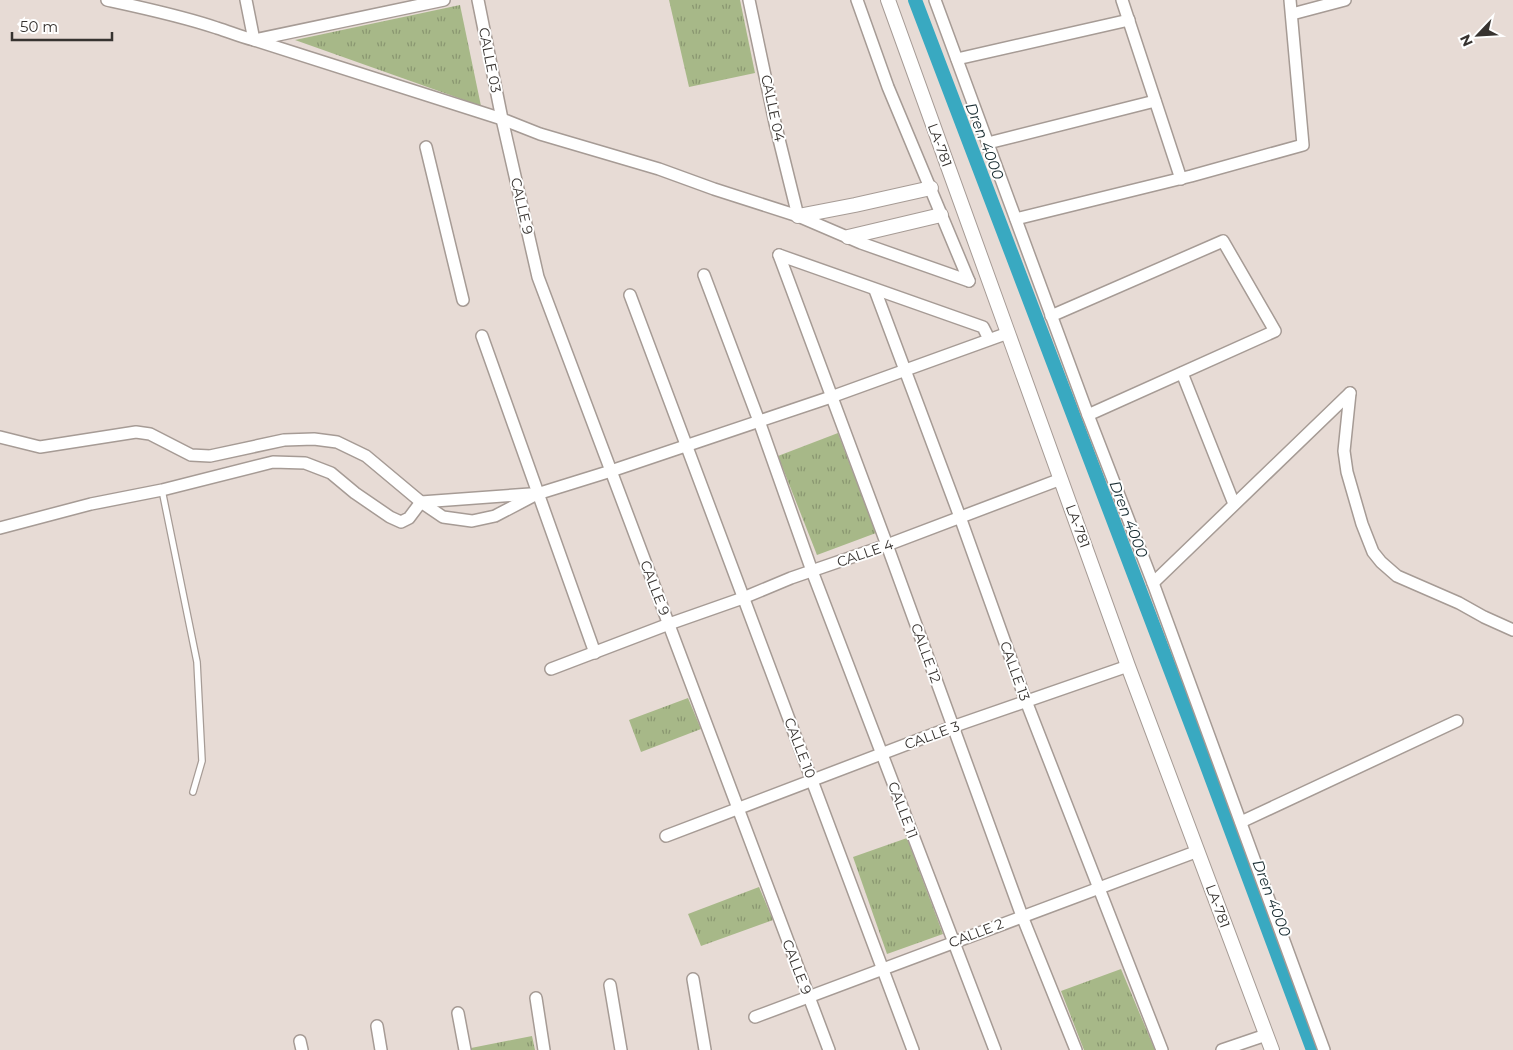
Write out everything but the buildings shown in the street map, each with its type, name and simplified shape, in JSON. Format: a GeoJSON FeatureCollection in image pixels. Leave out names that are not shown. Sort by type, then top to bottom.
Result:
{"type":"FeatureCollection","features":[{"type":"Feature","properties":{"kind":"street"},"geometry":{"type":"LineString","coordinates":[[108,0],[218,28],[236,36],[254,40],[540,134],[659,170],[798,216],[848,237],[969,281],[888,87],[857,0]]}},
{"type":"Feature","properties":{"kind":"street"},"geometry":{"type":"LineString","coordinates":[[246,0],[254,40]]}},
{"type":"Feature","properties":{"kind":"street"},"geometry":{"type":"LineString","coordinates":[[254,40],[444,0]]}},
{"type":"Feature","properties":{"kind":"street","name":"CALLE 03"},"geometry":{"type":"LineString","coordinates":[[478,0],[502,120]]}},
{"type":"Feature","properties":{"kind":"street","name":"CALLE 04"},"geometry":{"type":"LineString","coordinates":[[749,0],[775,123],[798,216]]}},
{"type":"Feature","properties":{"kind":"street","name":"LA-781"},"geometry":{"type":"LineString","coordinates":[[888,0],[1128,666],[1272,1050]]}},
{"type":"Feature","properties":{"kind":"street"},"geometry":{"type":"LineString","coordinates":[[936,0],[1051,316],[1153,583],[1324,1050]]}},
{"type":"Feature","properties":{"kind":"street"},"geometry":{"type":"LineString","coordinates":[[1122,0],[1180,179]]}},
{"type":"Feature","properties":{"kind":"street"},"geometry":{"type":"LineString","coordinates":[[1016,219],[1180,179],[1303,145],[1290,0]]}},
{"type":"Feature","properties":{"kind":"street"},"geometry":{"type":"LineString","coordinates":[[1292,14],[1345,0]]}},
{"type":"Feature","properties":{"kind":"street"},"geometry":{"type":"LineString","coordinates":[[957,59],[1129,20]]}},
{"type":"Feature","properties":{"kind":"street"},"geometry":{"type":"LineString","coordinates":[[988,143],[1155,101]]}},
{"type":"Feature","properties":{"kind":"street","name":"CALLE 9"},"geometry":{"type":"LineString","coordinates":[[502,120],[538,276],[829,1050]]}},
{"type":"Feature","properties":{"kind":"street"},"geometry":{"type":"LineString","coordinates":[[426,147],[463,300]]}},
{"type":"Feature","properties":{"kind":"street"},"geometry":{"type":"LineString","coordinates":[[798,216],[931,188]]}},
{"type":"Feature","properties":{"kind":"street"},"geometry":{"type":"LineString","coordinates":[[848,237],[942,214]]}},
{"type":"Feature","properties":{"kind":"street"},"geometry":{"type":"LineString","coordinates":[[1051,316],[1223,241],[1275,331],[1088,415]]}},
{"type":"Feature","properties":{"kind":"street","name":"CALLE 12"},"geometry":{"type":"LineString","coordinates":[[875,290],[779,255],[1022,916],[1076,1050]]}},
{"type":"Feature","properties":{"kind":"street","name":"CALLE 11"},"geometry":{"type":"LineString","coordinates":[[704,275],[759,421],[812,571],[995,1050]]}},
{"type":"Feature","properties":{"kind":"street"},"geometry":{"type":"LineString","coordinates":[[875,290],[983,327],[989,339]]}},
{"type":"Feature","properties":{"kind":"street","name":"CALLE 13"},"geometry":{"type":"LineString","coordinates":[[875,290],[960,517],[1026,701],[1162,1050]]}},
{"type":"Feature","properties":{"kind":"street","name":"CALLE 10"},"geometry":{"type":"LineString","coordinates":[[630,295],[913,1050]]}},
{"type":"Feature","properties":{"kind":"street"},"geometry":{"type":"LineString","coordinates":[[0,437],[40,447],[136,432],[150,434],[191,456],[210,456],[284,440],[314,439],[337,442],[366,456],[421,502],[443,517],[472,521],[495,516],[537,494],[831,397],[1008,332]]}},
{"type":"Feature","properties":{"kind":"street"},"geometry":{"type":"LineString","coordinates":[[482,336],[595,653]]}},
{"type":"Feature","properties":{"kind":"street"},"geometry":{"type":"LineString","coordinates":[[1182,373],[1234,504]]}},
{"type":"Feature","properties":{"kind":"street"},"geometry":{"type":"LineString","coordinates":[[1153,583],[1350,393],[1344,451],[1347,472],[1362,524],[1373,552],[1397,576],[1459,603],[1513,630]]}},
{"type":"Feature","properties":{"kind":"street"},"geometry":{"type":"LineString","coordinates":[[0,528],[91,504],[162,490],[273,462],[305,462],[331,473],[355,493],[390,517],[401,522],[409,518],[421,502],[537,494]]}},
{"type":"Feature","properties":{"kind":"street","name":"CALLE 4"},"geometry":{"type":"LineString","coordinates":[[551,669],[812,571],[887,546],[1061,479]]}},
{"type":"Feature","properties":{"kind":"street","name":"CALLE 3"},"geometry":{"type":"LineString","coordinates":[[666,836],[952,727],[1128,666]]}},
{"type":"Feature","properties":{"kind":"street"},"geometry":{"type":"LineString","coordinates":[[1241,822],[1457,722]]}},
{"type":"Feature","properties":{"kind":"street","name":"CALLE 2"},"geometry":{"type":"LineString","coordinates":[[755,1017],[1198,851]]}},
{"type":"Feature","properties":{"kind":"street"},"geometry":{"type":"LineString","coordinates":[[693,979],[705,1050]]}},
{"type":"Feature","properties":{"kind":"street"},"geometry":{"type":"LineString","coordinates":[[610,985],[621,1050]]}},
{"type":"Feature","properties":{"kind":"street"},"geometry":{"type":"LineString","coordinates":[[536,998],[544,1050]]}},
{"type":"Feature","properties":{"kind":"street"},"geometry":{"type":"LineString","coordinates":[[458,1013],[465,1050]]}},
{"type":"Feature","properties":{"kind":"street"},"geometry":{"type":"LineString","coordinates":[[377,1026],[381,1050]]}},
{"type":"Feature","properties":{"kind":"street"},"geometry":{"type":"LineString","coordinates":[[1222,1050],[1266,1035]]}},
{"type":"Feature","properties":{"kind":"lane"},"geometry":{"type":"LineString","coordinates":[[162,490],[197,662],[202,761],[193,792]]}},
{"type":"Feature","properties":{"kind":"green space"},"geometry":{"type":"Polygon","coordinates":[[[669,0],[740,0],[755,73],[689,87],[669,0]]]}},
{"type":"Feature","properties":{"kind":"green space"},"geometry":{"type":"Polygon","coordinates":[[[460,5],[481,106],[295,40],[460,5]]]}},
{"type":"Feature","properties":{"kind":"green space"},"geometry":{"type":"Polygon","coordinates":[[[838,433],[876,533],[817,555],[778,456],[838,433]]]}},
{"type":"Feature","properties":{"kind":"green space"},"geometry":{"type":"Polygon","coordinates":[[[688,698],[701,729],[641,752],[629,720],[688,698]]]}},
{"type":"Feature","properties":{"kind":"green space"},"geometry":{"type":"Polygon","coordinates":[[[907,838],[943,934],[887,954],[853,857],[907,838]]]}},
{"type":"Feature","properties":{"kind":"green space"},"geometry":{"type":"Polygon","coordinates":[[[759,887],[773,920],[701,946],[688,914],[759,887]]]}},
{"type":"Feature","properties":{"kind":"green space"},"geometry":{"type":"Polygon","coordinates":[[[1121,969],[1155,1050],[1084,1050],[1061,991],[1121,969]]]}},
{"type":"Feature","properties":{"kind":"green space"},"geometry":{"type":"Polygon","coordinates":[[[532,1036],[535,1050],[471,1050],[471,1048],[532,1036]]]}},
{"type":"Feature","properties":{"kind":"waterway","name":"Dren 4000"},"geometry":{"type":"LineString","coordinates":[[915,0],[1313,1050]]}}]}
